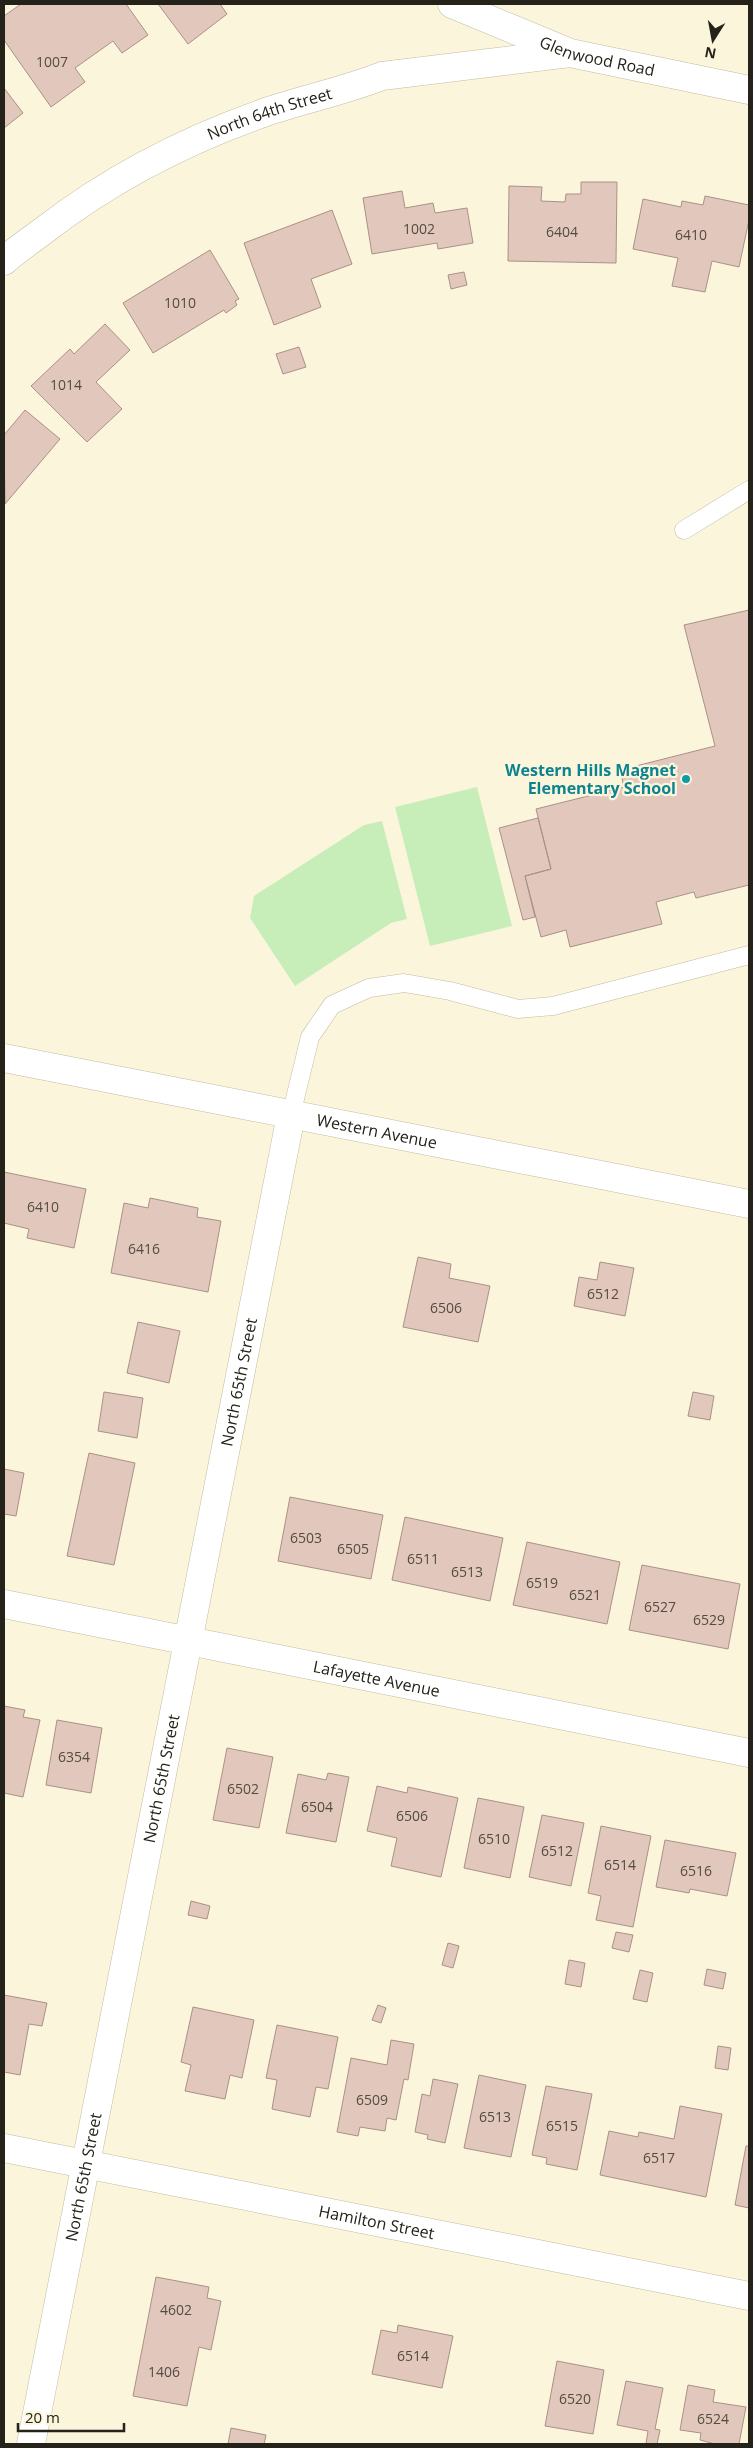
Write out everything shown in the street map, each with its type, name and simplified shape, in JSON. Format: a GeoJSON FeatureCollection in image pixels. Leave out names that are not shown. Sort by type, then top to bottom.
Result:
{"type":"FeatureCollection","features":[{"type":"Feature","properties":{"kind":"street","name":"Glenwood Road"},"geometry":{"type":"LineString","coordinates":[[452,4],[570,53],[749,90]]}},
{"type":"Feature","properties":{"kind":"street","name":"North 64th Street"},"geometry":{"type":"LineString","coordinates":[[4,261],[76,206],[146,163],[215,131],[250,118],[382,76],[570,53]]}},
{"type":"Feature","properties":{"kind":"street","name":"Western Avenue"},"geometry":{"type":"LineString","coordinates":[[4,1058],[749,1204]]}},
{"type":"Feature","properties":{"kind":"street","name":"North 65th Street"},"geometry":{"type":"LineString","coordinates":[[31,2444],[291,1115]]}},
{"type":"Feature","properties":{"kind":"street","name":"Lafayette Avenue"},"geometry":{"type":"LineString","coordinates":[[4,1604],[749,1753]]}},
{"type":"Feature","properties":{"kind":"street","name":"Hamilton Street"},"geometry":{"type":"LineString","coordinates":[[4,2148],[749,2296]]}},
{"type":"Feature","properties":{"kind":"lane"},"geometry":{"type":"LineString","coordinates":[[684,530],[749,490]]}},
{"type":"Feature","properties":{"kind":"lane"},"geometry":{"type":"LineString","coordinates":[[291,1115],[310,1037],[332,1005],[369,988],[404,983],[450,991],[518,1009],[553,1006],[749,955]]}},
{"type":"Feature","properties":{"kind":"green space"},"geometry":{"type":"Polygon","coordinates":[[[477,787],[512,926],[430,946],[395,807],[477,787]]]}},
{"type":"Feature","properties":{"kind":"green space"},"geometry":{"type":"Polygon","coordinates":[[[382,821],[407,919],[391,923],[295,986],[250,918],[254,896],[364,825],[382,821]]]}},
{"type":"Feature","properties":{"kind":"building"},"geometry":{"type":"Polygon","coordinates":[[[21,4],[126,4],[148,35],[122,53],[113,41],[75,68],[85,82],[51,107],[4,40],[4,16],[21,4]]]}},
{"type":"Feature","properties":{"kind":"building"},"geometry":{"type":"Polygon","coordinates":[[[158,4],[220,4],[227,14],[188,44],[158,4]]]}},
{"type":"Feature","properties":{"kind":"building"},"geometry":{"type":"Polygon","coordinates":[[[4,88],[23,113],[4,128],[4,88]]]}},
{"type":"Feature","properties":{"kind":"building"},"geometry":{"type":"Polygon","coordinates":[[[581,182],[617,182],[616,263],[508,261],[509,186],[542,187],[541,201],[565,202],[566,194],[581,194],[581,182]]]}},
{"type":"Feature","properties":{"kind":"building"},"geometry":{"type":"Polygon","coordinates":[[[402,191],[405,208],[433,203],[435,213],[467,208],[473,243],[438,249],[437,243],[372,254],[363,198],[402,191]]]}},
{"type":"Feature","properties":{"kind":"building"},"geometry":{"type":"Polygon","coordinates":[[[705,196],[749,205],[749,220],[739,267],[712,261],[705,292],[672,286],[678,258],[633,249],[643,199],[681,207],[682,201],[703,205],[705,196]]]}},
{"type":"Feature","properties":{"kind":"building"},"geometry":{"type":"Polygon","coordinates":[[[332,210],[352,264],[311,279],[321,307],[274,325],[244,243],[332,210]]]}},
{"type":"Feature","properties":{"kind":"building"},"geometry":{"type":"Polygon","coordinates":[[[210,250],[239,299],[235,301],[237,305],[226,313],[224,310],[153,353],[123,303],[210,250]]]}},
{"type":"Feature","properties":{"kind":"building"},"geometry":{"type":"Polygon","coordinates":[[[464,272],[467,285],[451,289],[448,275],[464,272]]]}},
{"type":"Feature","properties":{"kind":"building"},"geometry":{"type":"Polygon","coordinates":[[[105,324],[130,350],[96,382],[122,409],[87,442],[31,386],[70,349],[74,354],[105,324]]]}},
{"type":"Feature","properties":{"kind":"building"},"geometry":{"type":"Polygon","coordinates":[[[299,347],[306,367],[283,374],[276,354],[299,347]]]}},
{"type":"Feature","properties":{"kind":"building"},"geometry":{"type":"Polygon","coordinates":[[[25,410],[60,439],[5,504],[4,435],[25,410]]]}},
{"type":"Feature","properties":{"kind":"building","name":"Western Hills Magnet Elementary School"},"geometry":{"type":"Polygon","coordinates":[[[749,610],[749,885],[696,898],[694,892],[656,902],[662,924],[570,947],[566,930],[541,937],[525,876],[551,869],[536,809],[624,787],[620,770],[715,746],[684,625],[749,610]]]}},
{"type":"Feature","properties":{"kind":"building"},"geometry":{"type":"Polygon","coordinates":[[[538,818],[551,869],[525,876],[535,917],[523,920],[499,828],[538,818]]]}},
{"type":"Feature","properties":{"kind":"building"},"geometry":{"type":"Polygon","coordinates":[[[4,1172],[86,1189],[74,1248],[27,1238],[29,1229],[4,1223],[4,1172]]]}},
{"type":"Feature","properties":{"kind":"building"},"geometry":{"type":"Polygon","coordinates":[[[150,1198],[198,1208],[197,1217],[221,1221],[208,1292],[111,1273],[124,1203],[148,1208],[150,1198]]]}},
{"type":"Feature","properties":{"kind":"building"},"geometry":{"type":"Polygon","coordinates":[[[418,1257],[451,1264],[449,1278],[490,1286],[478,1342],[403,1327],[418,1257]]]}},
{"type":"Feature","properties":{"kind":"building"},"geometry":{"type":"Polygon","coordinates":[[[600,1262],[634,1268],[625,1316],[574,1306],[579,1277],[597,1280],[600,1262]]]}},
{"type":"Feature","properties":{"kind":"building"},"geometry":{"type":"Polygon","coordinates":[[[138,1322],[180,1331],[169,1383],[127,1373],[138,1322]]]}},
{"type":"Feature","properties":{"kind":"building"},"geometry":{"type":"Polygon","coordinates":[[[104,1392],[143,1398],[137,1438],[98,1431],[104,1392]]]}},
{"type":"Feature","properties":{"kind":"building"},"geometry":{"type":"Polygon","coordinates":[[[693,1392],[714,1396],[710,1420],[688,1416],[693,1392]]]}},
{"type":"Feature","properties":{"kind":"building"},"geometry":{"type":"Polygon","coordinates":[[[89,1453],[135,1463],[114,1565],[67,1556],[89,1453]]]}},
{"type":"Feature","properties":{"kind":"building"},"geometry":{"type":"Polygon","coordinates":[[[4,1469],[24,1473],[16,1516],[4,1514],[4,1469]]]}},
{"type":"Feature","properties":{"kind":"building"},"geometry":{"type":"Polygon","coordinates":[[[290,1497],[383,1515],[371,1579],[278,1561],[290,1497]]]}},
{"type":"Feature","properties":{"kind":"building"},"geometry":{"type":"Polygon","coordinates":[[[405,1517],[503,1538],[490,1601],[392,1580],[405,1517]]]}},
{"type":"Feature","properties":{"kind":"building"},"geometry":{"type":"Polygon","coordinates":[[[527,1542],[620,1562],[607,1624],[513,1605],[527,1542]]]}},
{"type":"Feature","properties":{"kind":"building"},"geometry":{"type":"Polygon","coordinates":[[[642,1565],[740,1584],[728,1649],[629,1630],[642,1565]]]}},
{"type":"Feature","properties":{"kind":"building"},"geometry":{"type":"Polygon","coordinates":[[[4,1706],[25,1710],[23,1717],[40,1720],[23,1797],[4,1793],[4,1706]]]}},
{"type":"Feature","properties":{"kind":"building"},"geometry":{"type":"Polygon","coordinates":[[[57,1720],[102,1728],[91,1793],[46,1785],[57,1720]]]}},
{"type":"Feature","properties":{"kind":"building"},"geometry":{"type":"Polygon","coordinates":[[[227,1748],[273,1757],[259,1828],[213,1820],[227,1748]]]}},
{"type":"Feature","properties":{"kind":"building"},"geometry":{"type":"Polygon","coordinates":[[[328,1773],[349,1777],[336,1842],[286,1833],[298,1774],[326,1780],[328,1773]]]}},
{"type":"Feature","properties":{"kind":"building"},"geometry":{"type":"Polygon","coordinates":[[[377,1786],[407,1793],[408,1787],[458,1798],[441,1877],[391,1866],[397,1838],[367,1831],[377,1786]]]}},
{"type":"Feature","properties":{"kind":"building"},"geometry":{"type":"Polygon","coordinates":[[[478,1798],[524,1807],[510,1878],[464,1868],[478,1798]]]}},
{"type":"Feature","properties":{"kind":"building"},"geometry":{"type":"Polygon","coordinates":[[[542,1815],[584,1823],[571,1886],[529,1877],[542,1815]]]}},
{"type":"Feature","properties":{"kind":"building"},"geometry":{"type":"Polygon","coordinates":[[[601,1826],[651,1836],[633,1927],[596,1920],[601,1896],[588,1893],[601,1826]]]}},
{"type":"Feature","properties":{"kind":"building"},"geometry":{"type":"Polygon","coordinates":[[[665,1840],[736,1853],[727,1896],[690,1889],[689,1893],[656,1887],[665,1840]]]}},
{"type":"Feature","properties":{"kind":"building"},"geometry":{"type":"Polygon","coordinates":[[[191,1901],[210,1906],[207,1919],[188,1915],[191,1901]]]}},
{"type":"Feature","properties":{"kind":"building"},"geometry":{"type":"Polygon","coordinates":[[[616,1932],[633,1935],[629,1952],[612,1948],[616,1932]]]}},
{"type":"Feature","properties":{"kind":"building"},"geometry":{"type":"Polygon","coordinates":[[[448,1943],[459,1946],[453,1968],[442,1965],[448,1943]]]}},
{"type":"Feature","properties":{"kind":"building"},"geometry":{"type":"Polygon","coordinates":[[[569,1960],[585,1963],[581,1987],[565,1984],[569,1960]]]}},
{"type":"Feature","properties":{"kind":"building"},"geometry":{"type":"Polygon","coordinates":[[[707,1969],[726,1973],[723,1989],[704,1985],[707,1969]]]}},
{"type":"Feature","properties":{"kind":"building"},"geometry":{"type":"Polygon","coordinates":[[[640,1970],[653,1973],[647,2002],[633,1999],[640,1970]]]}},
{"type":"Feature","properties":{"kind":"building"},"geometry":{"type":"Polygon","coordinates":[[[4,1995],[47,2003],[42,2026],[29,2024],[20,2075],[4,2072],[4,1995]]]}},
{"type":"Feature","properties":{"kind":"building"},"geometry":{"type":"Polygon","coordinates":[[[378,2005],[386,2008],[381,2023],[372,2020],[378,2005]]]}},
{"type":"Feature","properties":{"kind":"building"},"geometry":{"type":"Polygon","coordinates":[[[193,2007],[254,2020],[242,2078],[230,2075],[225,2099],[185,2091],[191,2065],[181,2062],[193,2007]]]}},
{"type":"Feature","properties":{"kind":"building"},"geometry":{"type":"Polygon","coordinates":[[[277,2025],[338,2037],[328,2089],[316,2087],[310,2117],[272,2109],[277,2080],[266,2078],[277,2025]]]}},
{"type":"Feature","properties":{"kind":"building"},"geometry":{"type":"Polygon","coordinates":[[[391,2040],[414,2044],[408,2080],[404,2079],[396,2120],[387,2118],[385,2131],[360,2127],[358,2136],[337,2132],[351,2058],[387,2065],[391,2040]]]}},
{"type":"Feature","properties":{"kind":"building"},"geometry":{"type":"Polygon","coordinates":[[[718,2046],[731,2048],[728,2070],[715,2068],[718,2046]]]}},
{"type":"Feature","properties":{"kind":"building"},"geometry":{"type":"Polygon","coordinates":[[[479,2075],[526,2085],[511,2157],[464,2148],[479,2075]]]}},
{"type":"Feature","properties":{"kind":"building"},"geometry":{"type":"Polygon","coordinates":[[[433,2079],[458,2084],[445,2143],[427,2139],[428,2135],[415,2132],[422,2094],[430,2096],[433,2079]]]}},
{"type":"Feature","properties":{"kind":"building"},"geometry":{"type":"Polygon","coordinates":[[[546,2086],[592,2094],[577,2170],[546,2164],[547,2158],[532,2155],[546,2086]]]}},
{"type":"Feature","properties":{"kind":"building"},"geometry":{"type":"Polygon","coordinates":[[[680,2106],[722,2114],[706,2197],[600,2175],[609,2131],[638,2137],[639,2132],[674,2139],[680,2106]]]}},
{"type":"Feature","properties":{"kind":"building"},"geometry":{"type":"Polygon","coordinates":[[[746,2146],[749,2146],[749,2208],[735,2205],[746,2146]]]}},
{"type":"Feature","properties":{"kind":"building"},"geometry":{"type":"Polygon","coordinates":[[[156,2277],[209,2287],[207,2298],[221,2301],[211,2350],[199,2347],[187,2406],[133,2396],[156,2277]]]}},
{"type":"Feature","properties":{"kind":"building"},"geometry":{"type":"Polygon","coordinates":[[[398,2325],[453,2336],[442,2388],[372,2374],[381,2330],[397,2333],[398,2325]]]}},
{"type":"Feature","properties":{"kind":"building"},"geometry":{"type":"Polygon","coordinates":[[[557,2361],[604,2370],[593,2434],[545,2426],[557,2361]]]}},
{"type":"Feature","properties":{"kind":"building"},"geometry":{"type":"Polygon","coordinates":[[[626,2381],[663,2388],[655,2429],[660,2430],[657,2444],[646,2444],[648,2431],[617,2425],[626,2381]]]}},
{"type":"Feature","properties":{"kind":"building"},"geometry":{"type":"Polygon","coordinates":[[[688,2385],[715,2390],[713,2402],[746,2407],[739,2444],[715,2444],[700,2440],[701,2433],[680,2430],[688,2385]]]}},
{"type":"Feature","properties":{"kind":"building"},"geometry":{"type":"Polygon","coordinates":[[[231,2428],[266,2435],[264,2444],[228,2444],[231,2428]]]}},
{"type":"Feature","properties":{"kind":"place","name":"Western Hills Magnet Elementary School"},"geometry":{"type":"Point","coordinates":[686,779]}}]}
